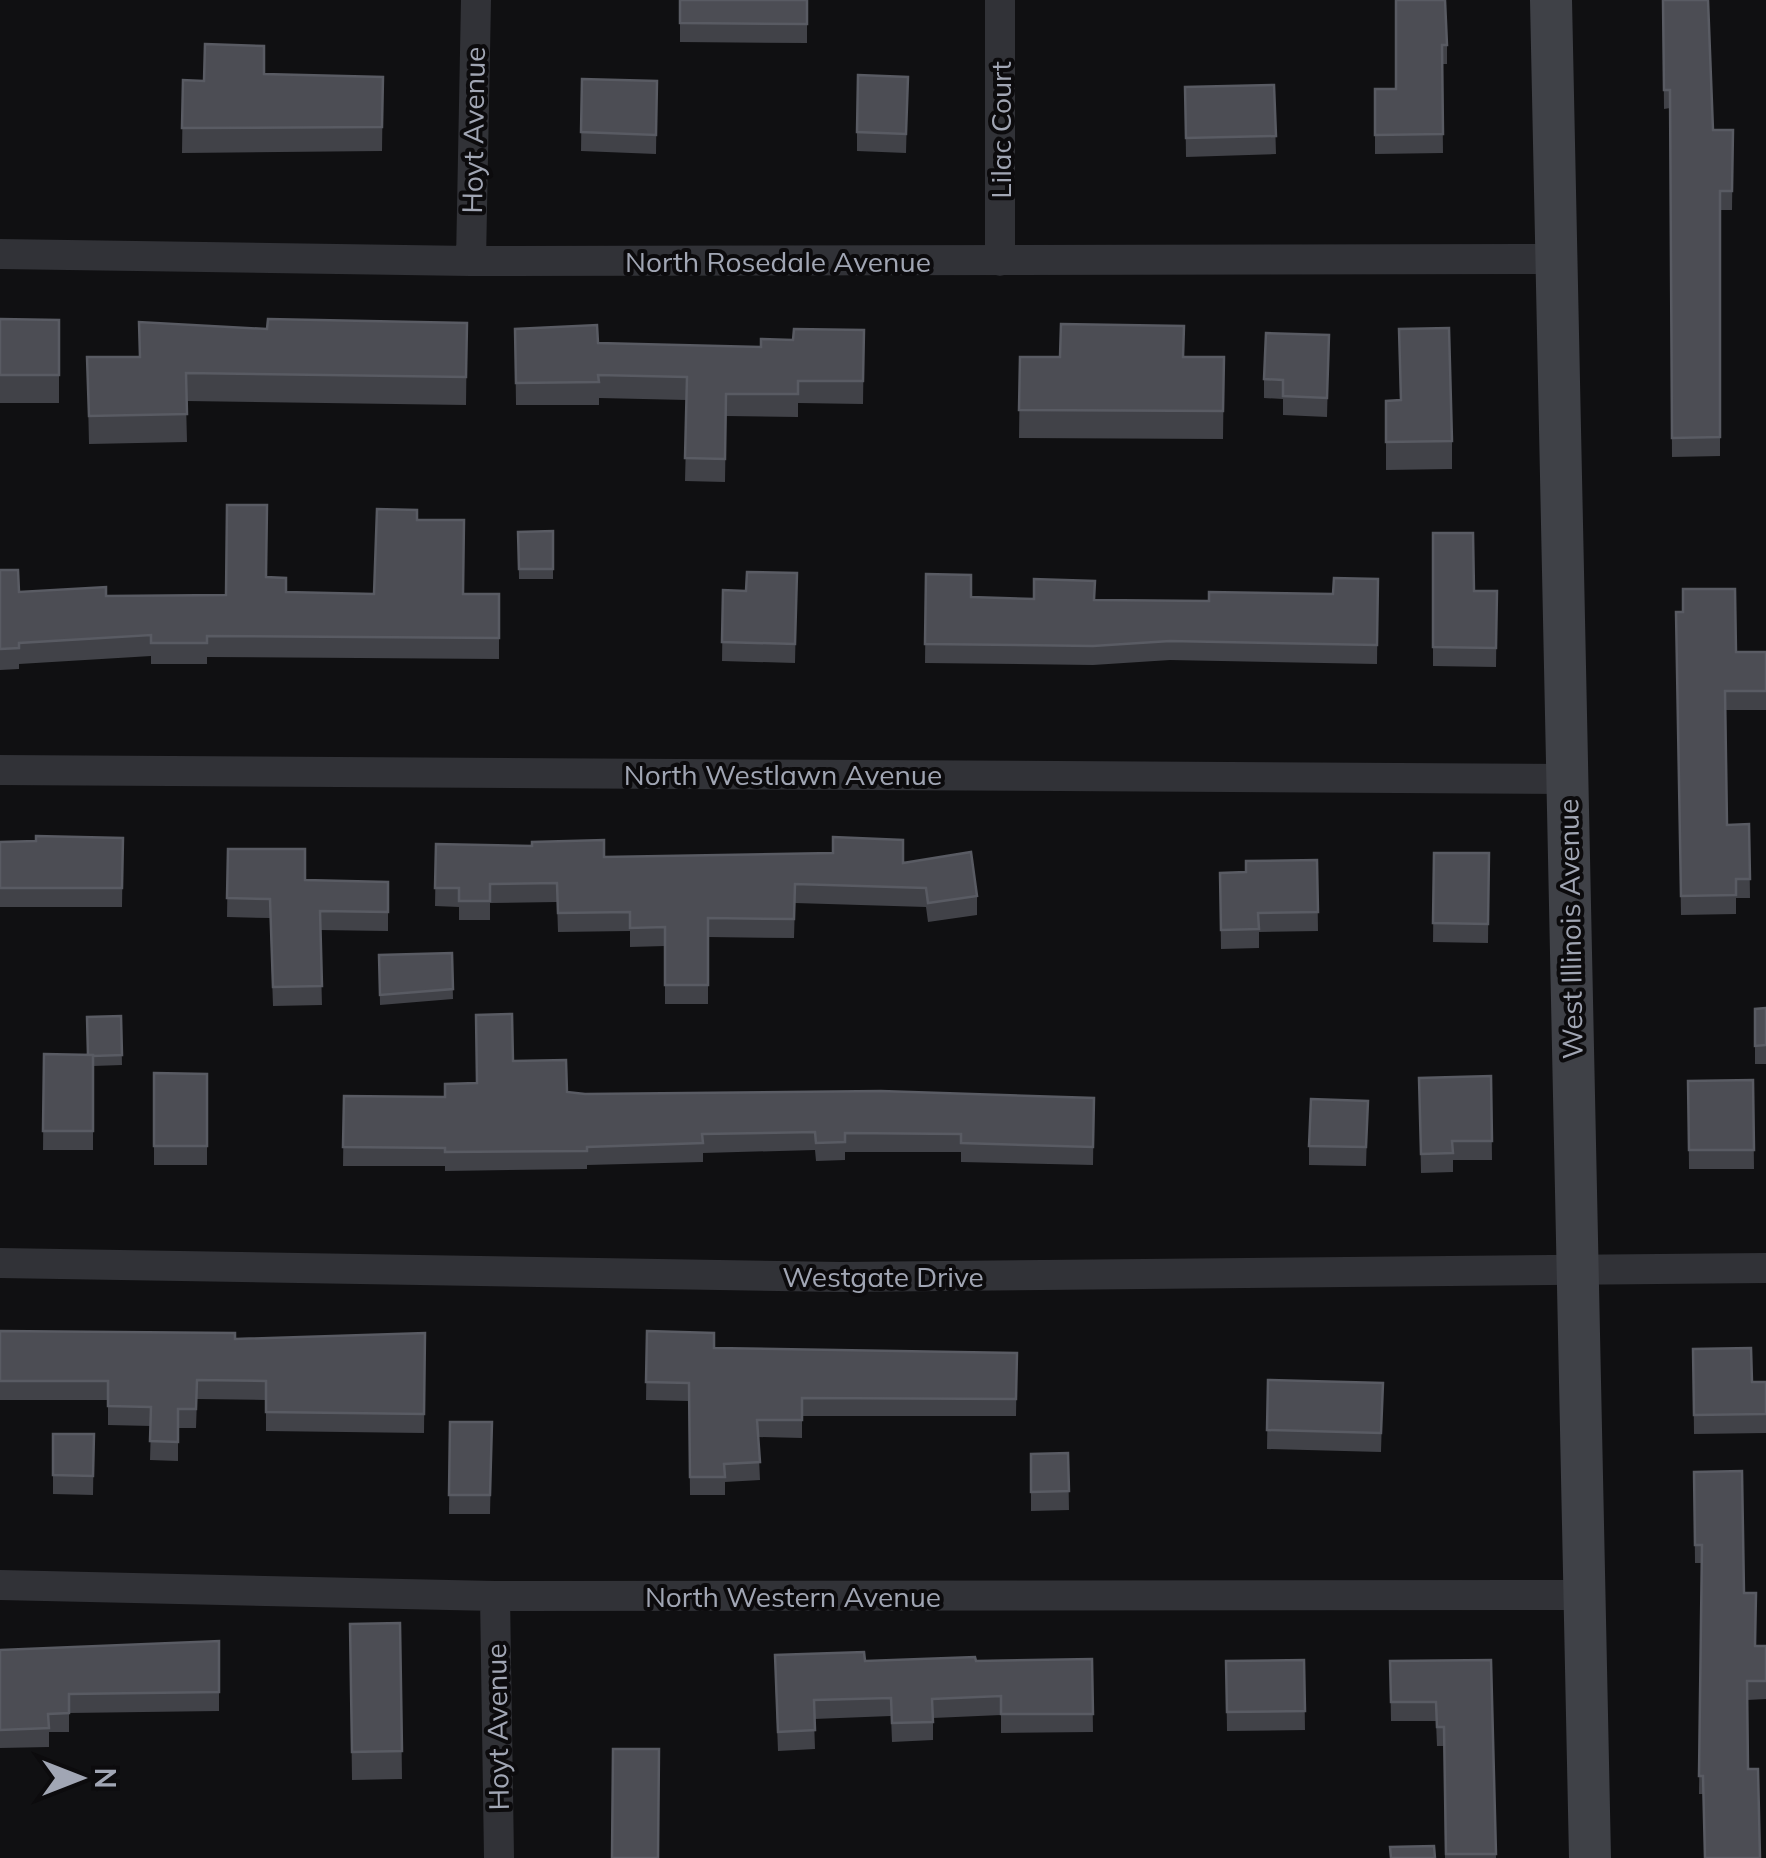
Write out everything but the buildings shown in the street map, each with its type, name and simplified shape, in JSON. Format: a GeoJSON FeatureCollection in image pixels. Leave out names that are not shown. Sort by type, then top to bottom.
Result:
{"type":"FeatureCollection","features":[{"type":"Feature","properties":{"kind":"street","name":"Hoyt Avenue"},"geometry":{"type":"LineString","coordinates":[[471,261],[476,0]]}},
{"type":"Feature","properties":{"kind":"street","name":"Lilac Court"},"geometry":{"type":"LineString","coordinates":[[1000,0],[1000,261]]}},
{"type":"Feature","properties":{"kind":"street","name":"West Illinois Avenue"},"geometry":{"type":"LineString","coordinates":[[1551,0],[1590,1858]]}},
{"type":"Feature","properties":{"kind":"street","name":"North Rosedale Avenue"},"geometry":{"type":"LineString","coordinates":[[0,254],[471,261],[1557,260]]}},
{"type":"Feature","properties":{"kind":"street","name":"North Westlawn Avenue"},"geometry":{"type":"LineString","coordinates":[[0,770],[1567,779]]}},
{"type":"Feature","properties":{"kind":"street","name":"Westgate Drive"},"geometry":{"type":"LineString","coordinates":[[0,1263],[841,1277],[1578,1273],[1766,1268]]}},
{"type":"Feature","properties":{"kind":"street","name":"North Western Avenue"},"geometry":{"type":"LineString","coordinates":[[0,1585],[495,1596],[1585,1596]]}},
{"type":"Feature","properties":{"kind":"street","name":"Hoyt Avenue"},"geometry":{"type":"LineString","coordinates":[[495,1596],[499,1858]]}}]}
